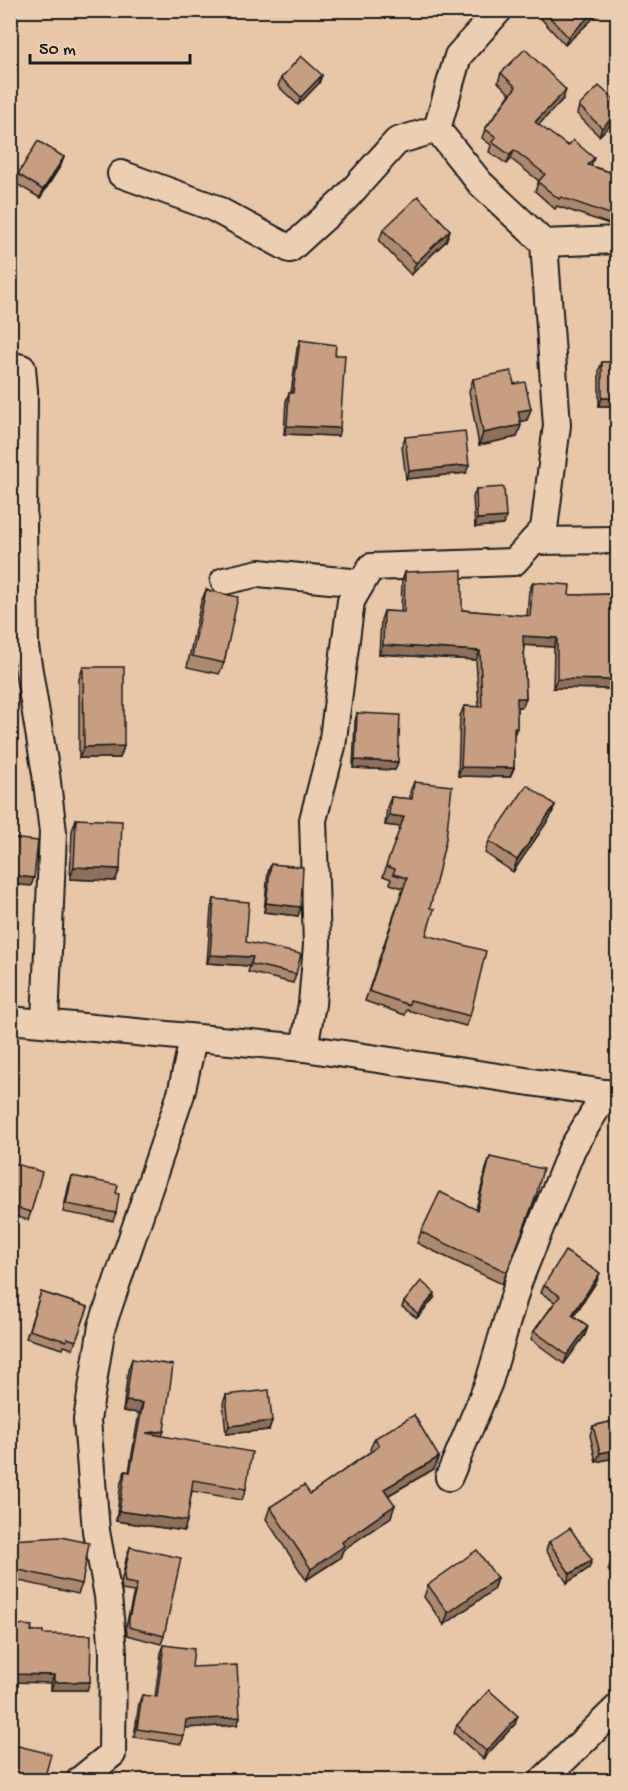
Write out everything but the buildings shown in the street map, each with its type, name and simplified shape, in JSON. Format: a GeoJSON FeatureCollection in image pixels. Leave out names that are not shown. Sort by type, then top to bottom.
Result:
{"type":"FeatureCollection","features":[{"type":"Feature","properties":{"kind":"street"},"geometry":{"type":"LineString","coordinates":[[437,129],[458,56],[500,10]]}},
{"type":"Feature","properties":{"kind":"street"},"geometry":{"type":"LineString","coordinates":[[121,174],[212,207],[290,249],[345,199],[397,141],[437,129]]}},
{"type":"Feature","properties":{"kind":"street"},"geometry":{"type":"LineString","coordinates":[[303,1048],[312,1005],[317,945],[313,820],[332,746],[351,601],[371,567],[514,562],[544,529],[557,425],[544,243],[480,183],[437,129]]}},
{"type":"Feature","properties":{"kind":"street"},"geometry":{"type":"LineString","coordinates":[[544,243],[618,240]]}},
{"type":"Feature","properties":{"kind":"street"},"geometry":{"type":"LineString","coordinates":[[10,365],[22,368],[25,647],[53,832],[45,1022]]}},
{"type":"Feature","properties":{"kind":"street"},"geometry":{"type":"LineString","coordinates":[[533,541],[618,540]]}},
{"type":"Feature","properties":{"kind":"street"},"geometry":{"type":"LineString","coordinates":[[224,581],[259,573],[361,583]]}},
{"type":"Feature","properties":{"kind":"street"},"geometry":{"type":"LineString","coordinates":[[10,1020],[303,1048],[612,1094],[572,1149],[519,1280],[489,1382],[449,1477]]}},
{"type":"Feature","properties":{"kind":"street"},"geometry":{"type":"LineString","coordinates":[[80,1780],[112,1754],[113,1652],[108,1596],[96,1531],[87,1420],[102,1326],[181,1094],[193,1039]]}},
{"type":"Feature","properties":{"kind":"street"},"geometry":{"type":"LineString","coordinates":[[543,1780],[618,1707]]}}]}
